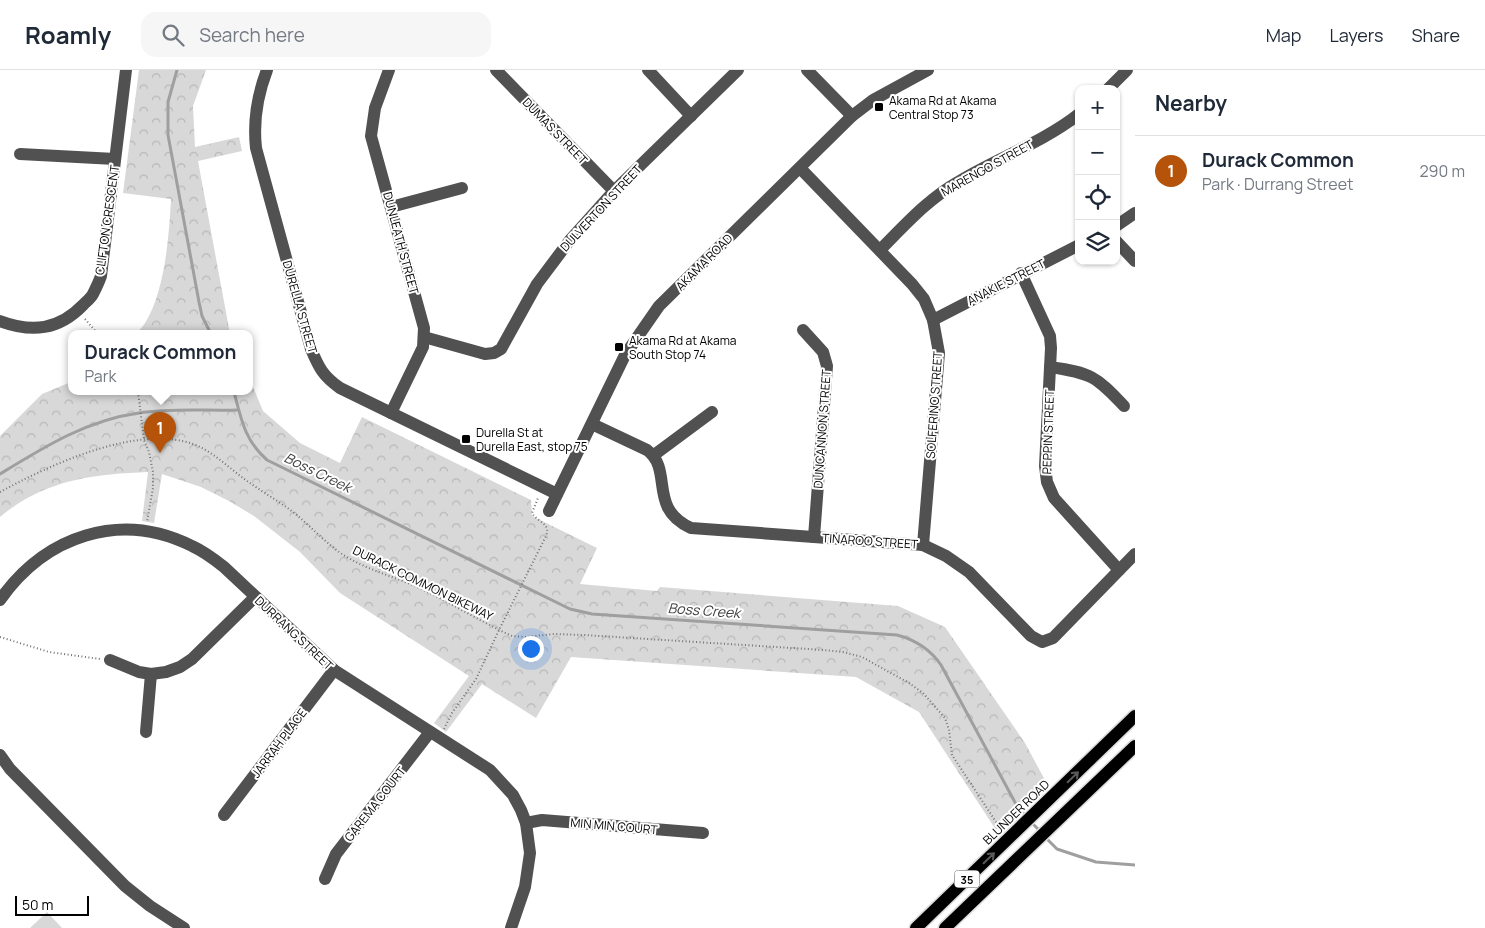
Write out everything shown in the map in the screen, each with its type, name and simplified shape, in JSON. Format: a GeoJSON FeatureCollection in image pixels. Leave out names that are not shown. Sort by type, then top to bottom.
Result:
{"type":"FeatureCollection","features":[{"type":"Feature","properties":{"kind":"main road","name":"BLUNDER ROAD"},"geometry":{"type":"LineString","coordinates":[[916,928],[1135,716]]}},
{"type":"Feature","properties":{"kind":"main road","name":"35"},"geometry":{"type":"LineString","coordinates":[[945,928],[1135,746]]}},
{"type":"Feature","properties":{"kind":"street","name":"CLIFTON CRESCENT"},"geometry":{"type":"LineString","coordinates":[[0,322],[18,327],[35,328],[50,326],[64,320],[77,311],[93,295],[101,276],[126,70]]}},
{"type":"Feature","properties":{"kind":"street","name":"DURELLA STREET"},"geometry":{"type":"LineString","coordinates":[[267,70],[256,106],[256,148],[311,349],[318,367],[327,378],[340,388],[557,494]]}},
{"type":"Feature","properties":{"kind":"street","name":"DUNLEATH STREET"},"geometry":{"type":"LineString","coordinates":[[389,70],[374,108],[371,136],[424,328],[423,347],[391,413]]}},
{"type":"Feature","properties":{"kind":"street","name":"DUMAS STREET"},"geometry":{"type":"LineString","coordinates":[[496,70],[614,191]]}},
{"type":"Feature","properties":{"kind":"street"},"geometry":{"type":"LineString","coordinates":[[648,70],[691,116]]}},
{"type":"Feature","properties":{"kind":"street","name":"DULVERTON STREET"},"geometry":{"type":"LineString","coordinates":[[424,337],[485,354],[494,353],[501,349],[527,301],[570,240],[614,191],[738,70]]}},
{"type":"Feature","properties":{"kind":"street"},"geometry":{"type":"LineString","coordinates":[[808,70],[852,116]]}},
{"type":"Feature","properties":{"kind":"street","name":"AKAMA ROAD"},"geometry":{"type":"LineString","coordinates":[[549,511],[625,355],[659,306],[852,116],[879,96],[928,70]]}},
{"type":"Feature","properties":{"kind":"street"},"geometry":{"type":"LineString","coordinates":[[1112,85],[1127,70]]}},
{"type":"Feature","properties":{"kind":"street","name":"MARENGO STREET"},"geometry":{"type":"LineString","coordinates":[[880,250],[938,195],[972,174],[1048,135],[1075,117]]}},
{"type":"Feature","properties":{"kind":"street"},"geometry":{"type":"LineString","coordinates":[[20,154],[115,159]]}},
{"type":"Feature","properties":{"kind":"street","name":"SOLFERINO STREET"},"geometry":{"type":"LineString","coordinates":[[800,168],[912,284],[924,299],[933,320],[939,353],[923,545]]}},
{"type":"Feature","properties":{"kind":"street"},"geometry":{"type":"LineString","coordinates":[[390,207],[462,188]]}},
{"type":"Feature","properties":{"kind":"street"},"geometry":{"type":"LineString","coordinates":[[1120,223],[1135,213]]}},
{"type":"Feature","properties":{"kind":"street"},"geometry":{"type":"LineString","coordinates":[[1120,245],[1135,261]]}},
{"type":"Feature","properties":{"kind":"street","name":"ANAKIE STREET"},"geometry":{"type":"LineString","coordinates":[[933,320],[1075,247]]}},
{"type":"Feature","properties":{"kind":"street","name":"PEPPIN STREET"},"geometry":{"type":"LineString","coordinates":[[1021,274],[1050,336],[1045,466],[1047,482],[1054,498],[1119,570]]}},
{"type":"Feature","properties":{"kind":"street","name":"DUNCANNON STREET"},"geometry":{"type":"LineString","coordinates":[[803,330],[823,352],[827,366],[814,536]]}},
{"type":"Feature","properties":{"kind":"street"},"geometry":{"type":"LineString","coordinates":[[1050,367],[1079,372],[1096,379],[1124,406]]}},
{"type":"Feature","properties":{"kind":"street"},"geometry":{"type":"LineString","coordinates":[[592,424],[654,455],[712,412]]}},
{"type":"Feature","properties":{"kind":"street","name":"TINAROO STREET"},"geometry":{"type":"LineString","coordinates":[[654,455],[665,504],[679,523],[691,528],[923,545],[946,556],[969,572],[1031,636],[1042,642],[1053,638],[1135,554]]}},
{"type":"Feature","properties":{"kind":"street","name":"DURRANG STREET"},"geometry":{"type":"LineString","coordinates":[[0,600],[10,586],[33,562],[63,544],[97,533],[127,530],[146,531],[193,546],[224,567],[334,670],[490,770],[503,783],[513,795],[526,822],[530,853],[525,887],[512,927]]}},
{"type":"Feature","properties":{"kind":"street"},"geometry":{"type":"LineString","coordinates":[[110,660],[139,672],[151,674],[173,670],[192,659],[255,597]]}},
{"type":"Feature","properties":{"kind":"street","name":"JARRAH PLACE"},"geometry":{"type":"LineString","coordinates":[[224,815],[334,670]]}},
{"type":"Feature","properties":{"kind":"street"},"geometry":{"type":"LineString","coordinates":[[146,732],[151,674]]}},
{"type":"Feature","properties":{"kind":"street","name":"GAREMA COURT"},"geometry":{"type":"LineString","coordinates":[[325,879],[336,854],[435,735]]}},
{"type":"Feature","properties":{"kind":"street"},"geometry":{"type":"LineString","coordinates":[[0,754],[10,769],[125,886],[150,906],[184,928]]}},
{"type":"Feature","properties":{"kind":"street","name":"MIN MIN COURT"},"geometry":{"type":"LineString","coordinates":[[526,822],[542,820],[703,833]]}},
{"type":"Feature","properties":{"kind":"path"},"geometry":{"type":"LineString","coordinates":[[77,311],[94,330]]}},
{"type":"Feature","properties":{"kind":"path"},"geometry":{"type":"LineString","coordinates":[[139,395],[144,440],[149,452],[153,472],[153,488],[146,531]]}},
{"type":"Feature","properties":{"kind":"path","name":"DURACK COMMON BIKEWAY"},"geometry":{"type":"LineString","coordinates":[[0,492],[67,459],[122,444],[144,440],[171,440],[202,448],[293,513],[346,556],[370,569],[431,594],[499,630],[518,637],[566,634],[644,638],[824,650],[862,657],[923,693],[945,718],[949,730],[952,755],[1000,828]]}},
{"type":"Feature","properties":{"kind":"path"},"geometry":{"type":"LineString","coordinates":[[435,735],[476,679],[548,531],[546,525],[532,513],[538,498]]}},
{"type":"Feature","properties":{"kind":"path"},"geometry":{"type":"LineString","coordinates":[[0,637],[50,652],[110,660]]}},
{"type":"Feature","properties":{"kind":"green space"},"geometry":{"type":"Polygon","coordinates":[[[139,70],[206,70],[193,106],[195,147],[239,137],[242,151],[198,161],[229,330],[139,330],[152,310],[165,263],[171,199],[123,193],[139,70]]]}},
{"type":"Feature","properties":{"kind":"green space"},"geometry":{"type":"Polygon","coordinates":[[[68,383],[68,395],[253,395],[253,387],[263,411],[300,443],[340,463],[362,417],[531,500],[532,516],[597,548],[580,584],[657,591],[660,587],[898,606],[945,627],[1025,743],[1046,782],[996,830],[919,712],[856,677],[571,657],[536,718],[482,684],[446,732],[434,723],[469,676],[340,593],[300,552],[254,516],[201,487],[162,474],[154,523],[142,521],[148,472],[89,477],[70,481],[34,495],[0,517],[0,436],[42,394],[68,383]]]}},
{"type":"Feature","properties":{"kind":"green space"},"geometry":{"type":"Polygon","coordinates":[[[47,912],[62,928],[30,928],[47,912]]]}},
{"type":"Feature","properties":{"kind":"waterway","name":"Boss Creek"},"geometry":{"type":"LineString","coordinates":[[177,70],[168,102],[168,135],[202,316],[209,330]]}},
{"type":"Feature","properties":{"kind":"waterway","name":"Boss Creek"},"geometry":{"type":"LineString","coordinates":[[235,395],[245,429],[254,445],[267,460],[570,609],[592,614],[897,635],[916,642],[932,654],[941,665],[1017,806],[1027,818]]}},
{"type":"Feature","properties":{"kind":"waterway"},"geometry":{"type":"LineString","coordinates":[[0,474],[66,436],[84,428],[120,417],[163,411],[238,410]]}},
{"type":"Feature","properties":{"kind":"waterway","name":"Boss Creek"},"geometry":{"type":"LineString","coordinates":[[1031,822],[1041,832]]}},
{"type":"Feature","properties":{"kind":"waterway","name":"Boss Creek"},"geometry":{"type":"LineString","coordinates":[[1045,837],[1057,849],[1096,862],[1135,865]]}},
{"type":"Feature","properties":{"kind":"place","name":"Akama Rd at Akama Central Stop 73"},"geometry":{"type":"Point","coordinates":[879,107]}},
{"type":"Feature","properties":{"kind":"place","name":"Akama Rd at Akama South Stop 74"},"geometry":{"type":"Point","coordinates":[619,347]}},
{"type":"Feature","properties":{"kind":"place","name":"Durella St at Durella East, stop 75"},"geometry":{"type":"Point","coordinates":[466,439]}},
{"type":"Feature","properties":{"kind":"place","name":"Durack Common"},"geometry":{"type":"Point","coordinates":[160,453]}}]}
